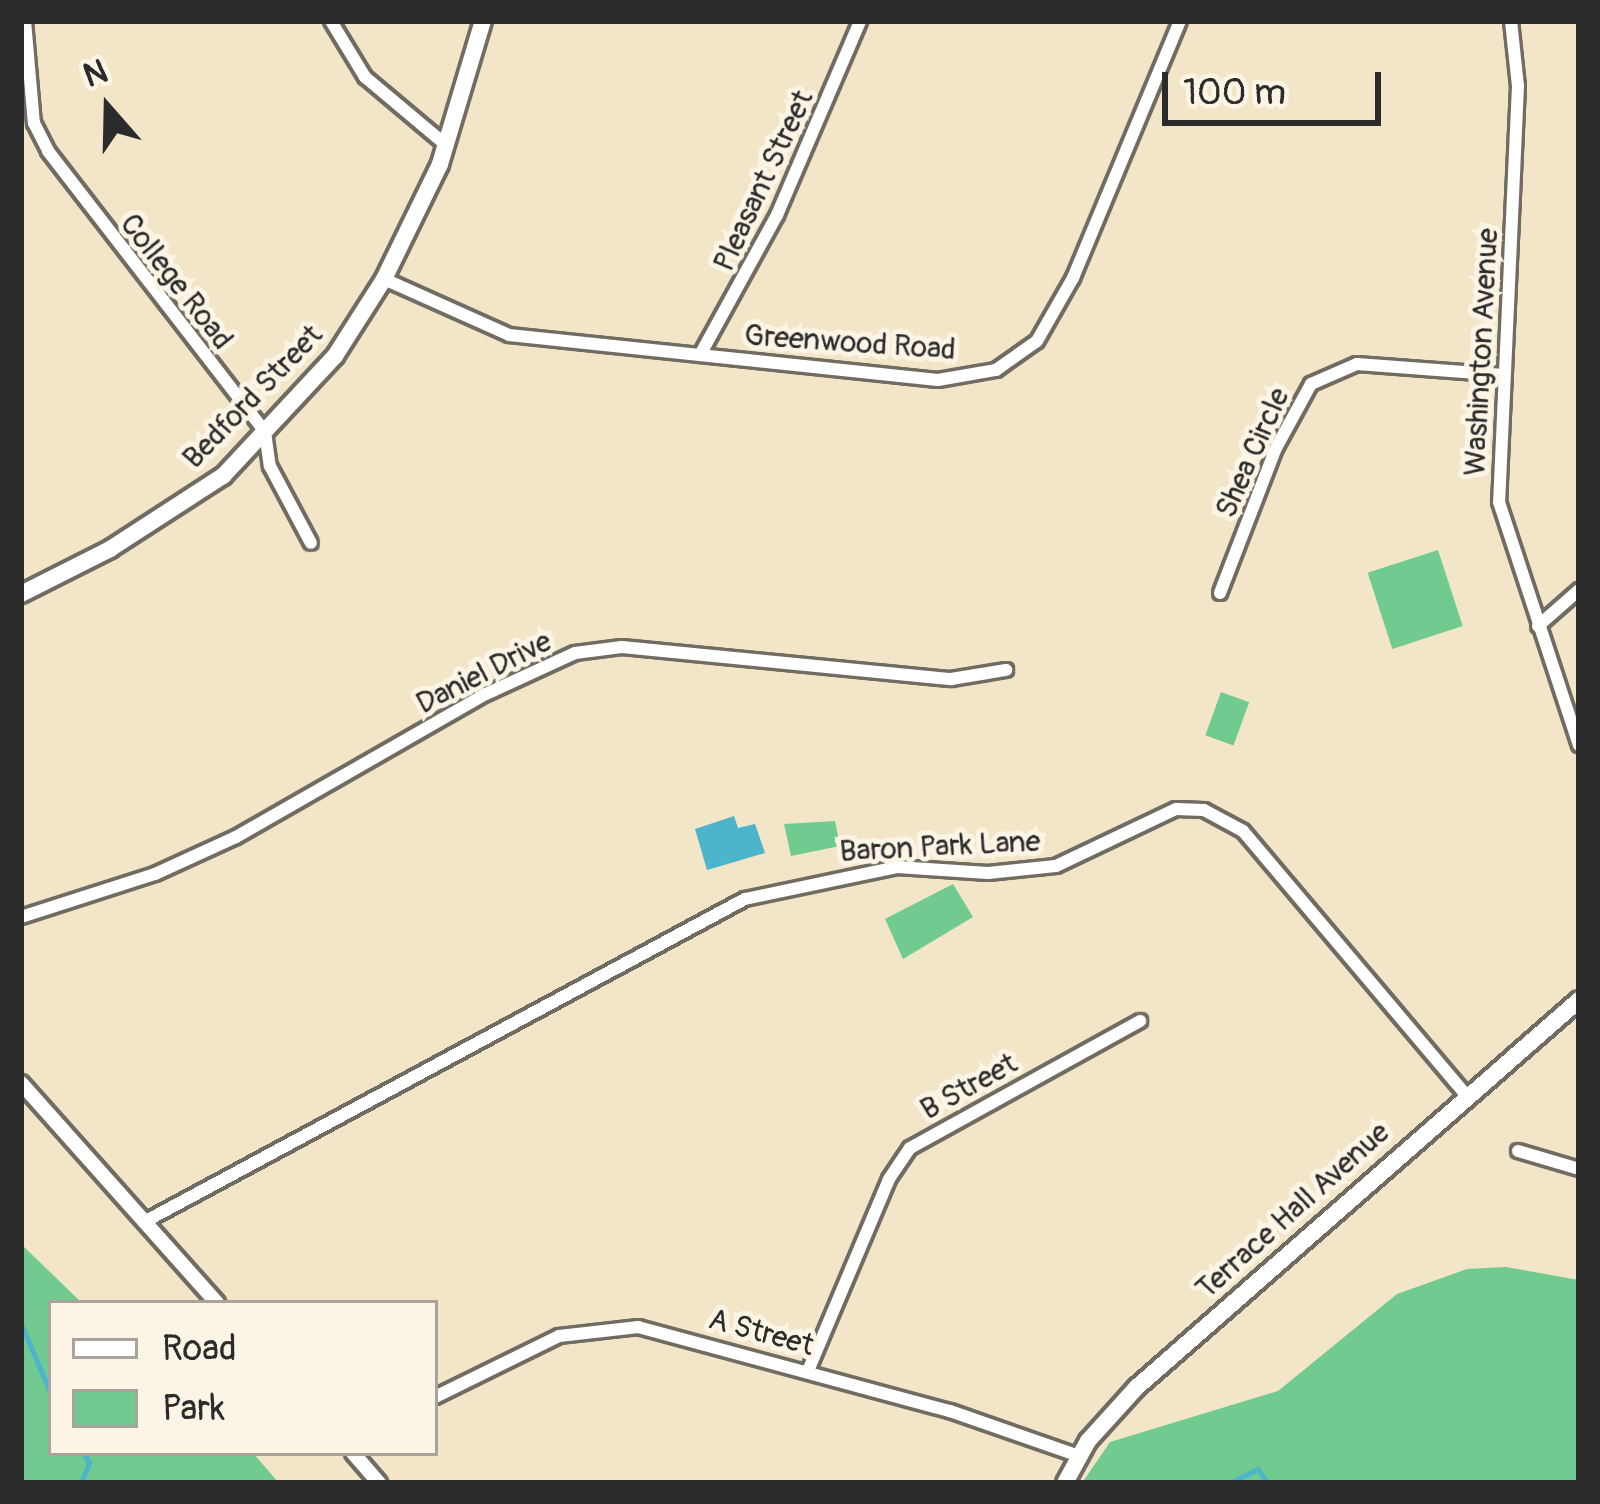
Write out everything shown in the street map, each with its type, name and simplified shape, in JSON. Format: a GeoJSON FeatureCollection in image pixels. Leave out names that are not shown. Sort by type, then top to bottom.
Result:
{"type":"FeatureCollection","features":[{"type":"Feature","properties":{"kind":"main road","name":"Bedford Street"},"geometry":{"type":"LineString","coordinates":[[21,594],[164,517],[223,476],[335,356],[384,279],[446,145],[483,21]]}},
{"type":"Feature","properties":{"kind":"main road","name":"Terrace Hall Avenue"},"geometry":{"type":"LineString","coordinates":[[1065,1483],[1079,1456],[1137,1387],[1465,1094],[1579,1000]]}},
{"type":"Feature","properties":{"kind":"street","name":"College Road"},"geometry":{"type":"LineString","coordinates":[[25,21],[34,123],[48,151],[266,432]]}},
{"type":"Feature","properties":{"kind":"street"},"geometry":{"type":"LineString","coordinates":[[331,21],[364,77],[446,145]]}},
{"type":"Feature","properties":{"kind":"street","name":"Pleasant Street"},"geometry":{"type":"LineString","coordinates":[[700,356],[777,215],[860,21]]}},
{"type":"Feature","properties":{"kind":"street","name":"Greenwood Road"},"geometry":{"type":"LineString","coordinates":[[384,279],[509,334],[938,380],[996,370],[1018,357],[1049,323],[1073,278],[1180,21]]}},
{"type":"Feature","properties":{"kind":"street","name":"Washington Avenue"},"geometry":{"type":"LineString","coordinates":[[1511,21],[1518,86],[1499,502],[1579,745]]}},
{"type":"Feature","properties":{"kind":"street","name":"Shea Circle"},"geometry":{"type":"LineString","coordinates":[[1220,593],[1276,448],[1311,384],[1357,364],[1504,375]]}},
{"type":"Feature","properties":{"kind":"street"},"geometry":{"type":"LineString","coordinates":[[266,432],[270,466],[311,542]]}},
{"type":"Feature","properties":{"kind":"street"},"geometry":{"type":"LineString","coordinates":[[1538,626],[1579,590]]}},
{"type":"Feature","properties":{"kind":"street","name":"Daniel Drive"},"geometry":{"type":"LineString","coordinates":[[21,916],[155,874],[236,837],[486,694],[575,653],[622,646],[951,679],[1006,670]]}},
{"type":"Feature","properties":{"kind":"street","name":"Baron Park Lane"},"geometry":{"type":"LineString","coordinates":[[144,1222],[745,899],[897,867],[988,873],[1056,866],[1176,809],[1204,810],[1244,832],[1465,1094]]}},
{"type":"Feature","properties":{"kind":"street","name":"B Street"},"geometry":{"type":"LineString","coordinates":[[808,1371],[889,1179],[910,1148],[1140,1021]]}},
{"type":"Feature","properties":{"kind":"street"},"geometry":{"type":"LineString","coordinates":[[21,1084],[215,1300]]}},
{"type":"Feature","properties":{"kind":"street"},"geometry":{"type":"LineString","coordinates":[[1518,1151],[1579,1168]]}},
{"type":"Feature","properties":{"kind":"street","name":"A Street"},"geometry":{"type":"LineString","coordinates":[[438,1396],[560,1336],[611,1325],[808,1371],[1079,1456]]}},
{"type":"Feature","properties":{"kind":"street"},"geometry":{"type":"LineString","coordinates":[[355,1456],[379,1483]]}},
{"type":"Feature","properties":{"kind":"green space"},"geometry":{"type":"Polygon","coordinates":[[[1438,550],[1463,626],[1392,649],[1368,573],[1438,550]]]}},
{"type":"Feature","properties":{"kind":"green space"},"geometry":{"type":"Polygon","coordinates":[[[1221,692],[1249,702],[1233,745],[1205,735],[1221,692]]]}},
{"type":"Feature","properties":{"kind":"green space"},"geometry":{"type":"Polygon","coordinates":[[[835,821],[840,846],[791,856],[784,824],[835,821]]]}},
{"type":"Feature","properties":{"kind":"green space"},"geometry":{"type":"Polygon","coordinates":[[[953,884],[973,917],[903,959],[885,919],[953,884]]]}},
{"type":"Feature","properties":{"kind":"green space"},"geometry":{"type":"Polygon","coordinates":[[[21,1244],[79,1300],[48,1300],[48,1456],[256,1456],[279,1483],[21,1483],[21,1244]]]}},
{"type":"Feature","properties":{"kind":"green space"},"geometry":{"type":"Polygon","coordinates":[[[1506,1267],[1579,1280],[1579,1483],[1082,1483],[1110,1442],[1278,1391],[1397,1294],[1467,1269],[1506,1267]]]}},
{"type":"Feature","properties":{"kind":"water"},"geometry":{"type":"Polygon","coordinates":[[[734,816],[738,828],[755,824],[765,853],[707,870],[695,829],[734,816]]]}},
{"type":"Feature","properties":{"kind":"waterway"},"geometry":{"type":"LineString","coordinates":[[21,1323],[48,1386]]}},
{"type":"Feature","properties":{"kind":"waterway"},"geometry":{"type":"LineString","coordinates":[[81,1483],[89,1463],[85,1456]]}},
{"type":"Feature","properties":{"kind":"waterway"},"geometry":{"type":"LineString","coordinates":[[1230,1483],[1258,1469],[1268,1483]]}}]}
